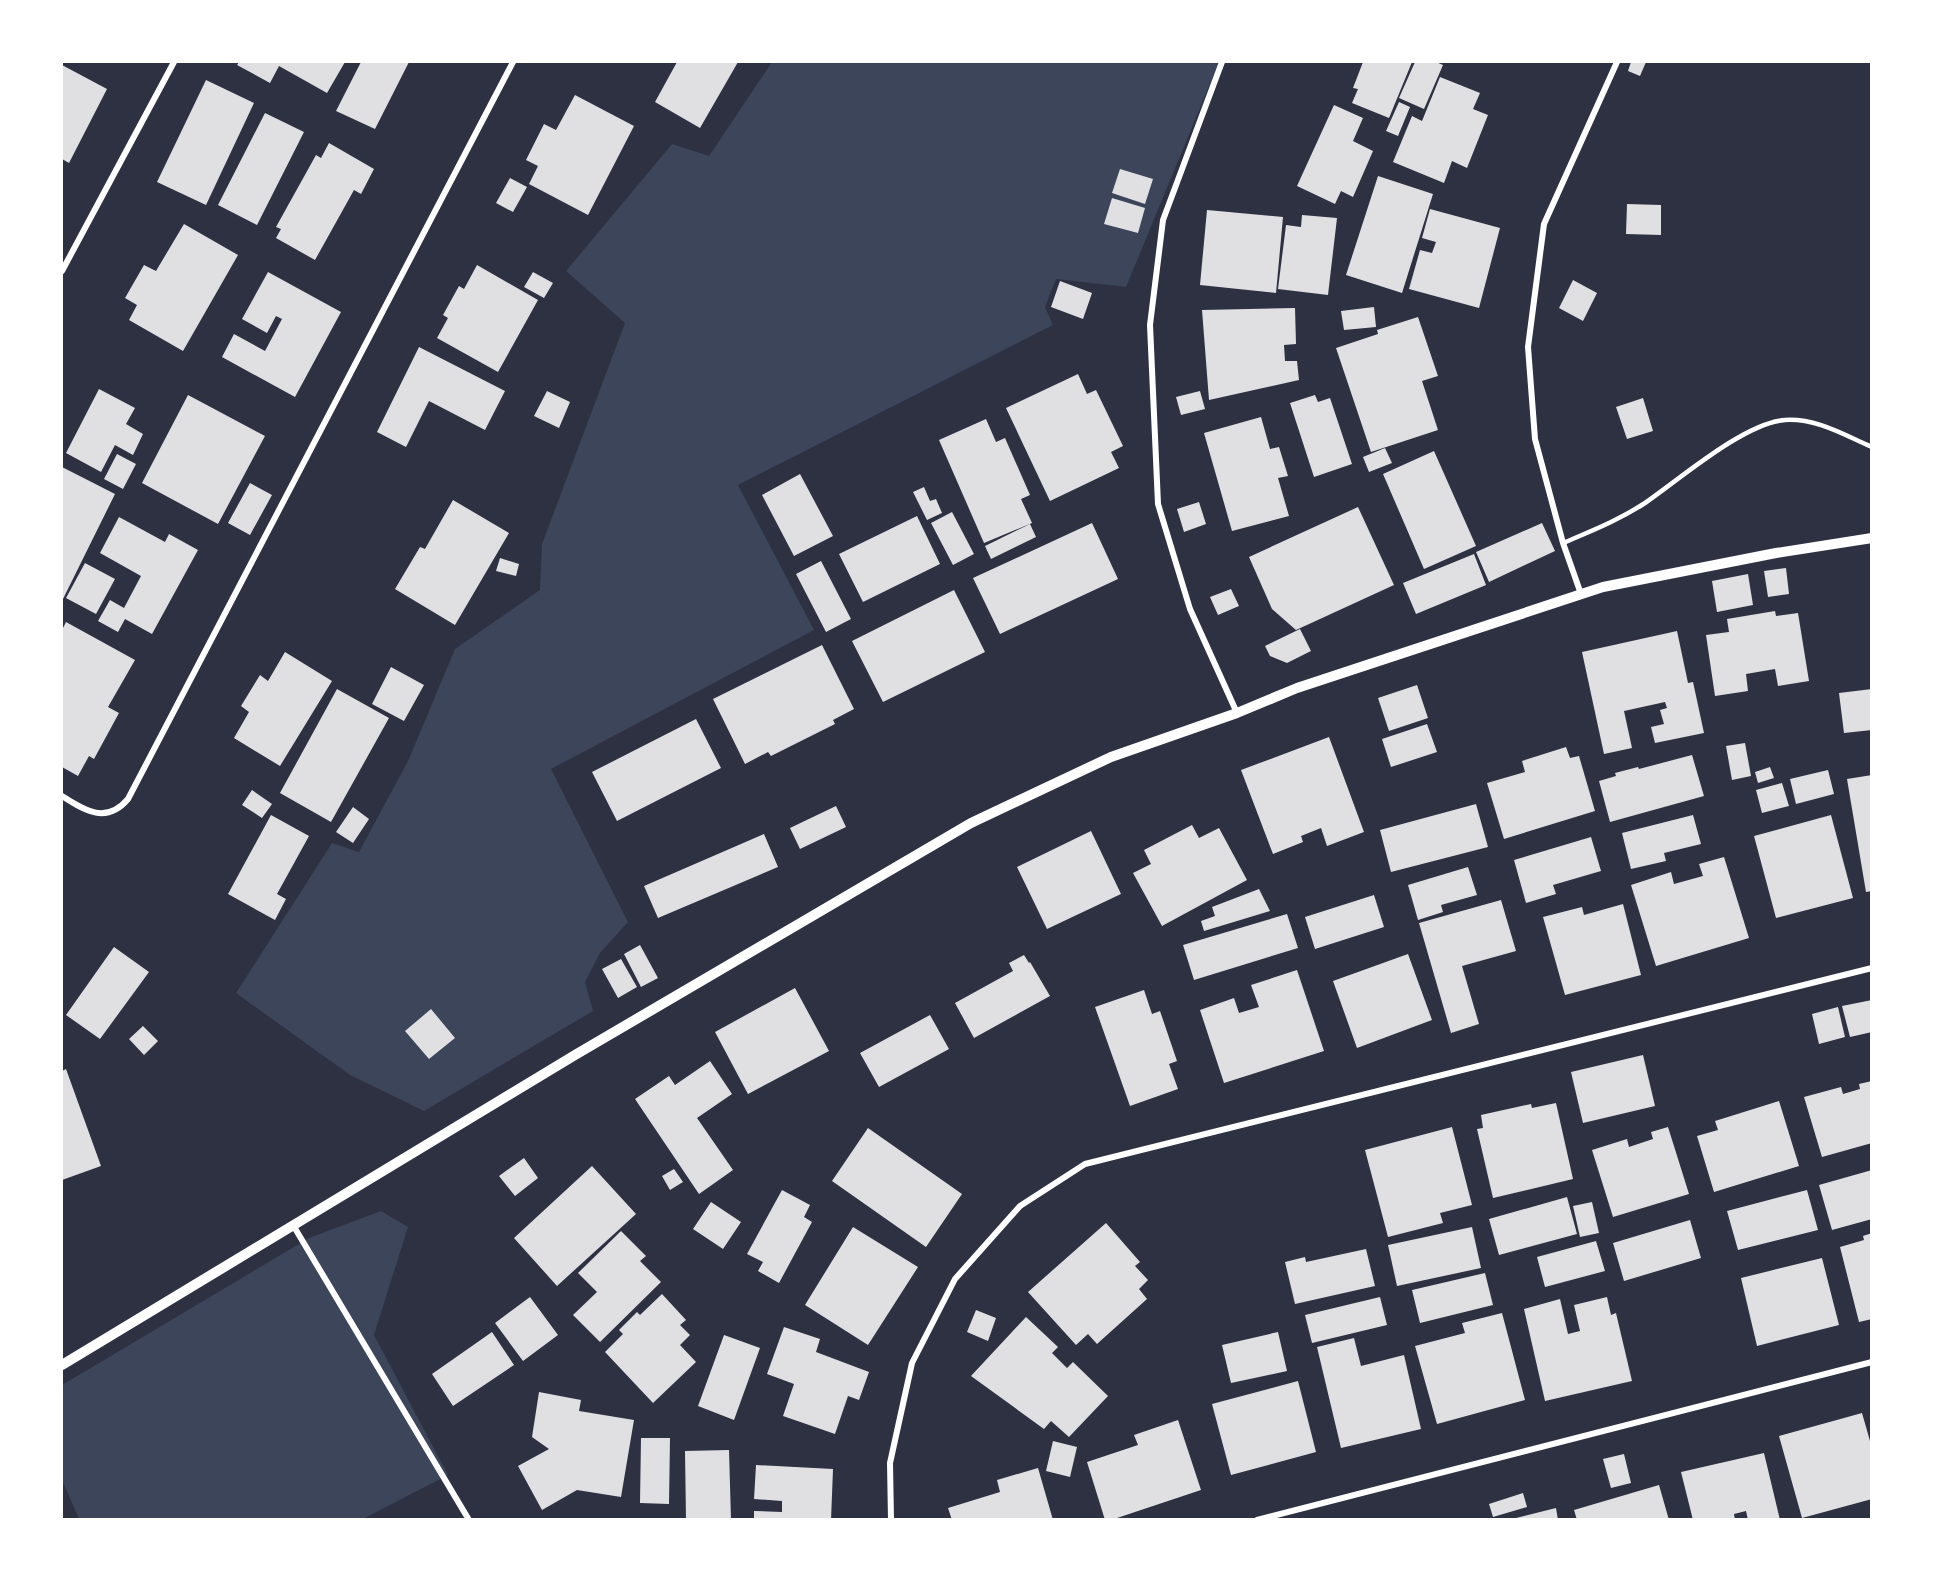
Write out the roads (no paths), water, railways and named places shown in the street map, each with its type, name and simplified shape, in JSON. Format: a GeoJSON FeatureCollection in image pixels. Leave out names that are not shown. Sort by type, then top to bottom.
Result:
{"type":"FeatureCollection","features":[{"type":"Feature","properties":{"kind":"street"},"geometry":{"type":"LineString","coordinates":[[62,271],[174,62]]}},
{"type":"Feature","properties":{"kind":"street"},"geometry":{"type":"LineString","coordinates":[[62,796],[87,812],[100,813],[114,810],[128,799],[513,62]]}},
{"type":"Feature","properties":{"kind":"street"},"geometry":{"type":"LineString","coordinates":[[1222,62],[1163,220],[1150,325],[1158,504],[1190,609],[1237,713]]}},
{"type":"Feature","properties":{"kind":"street"},"geometry":{"type":"LineString","coordinates":[[1581,594],[1563,543],[1535,439],[1528,347],[1544,224],[1617,62]]}},
{"type":"Feature","properties":{"kind":"street"},"geometry":{"type":"LineString","coordinates":[[62,1365],[575,1055],[971,823],[1110,757],[1237,713],[1297,688],[1603,587],[1776,553],[1872,538]]}},
{"type":"Feature","properties":{"kind":"street"},"geometry":{"type":"LineString","coordinates":[[891,1520],[890,1463],[912,1363],[955,1278],[1020,1206],[1085,1164],[1872,968]]}},
{"type":"Feature","properties":{"kind":"street"},"geometry":{"type":"LineString","coordinates":[[293,1226],[470,1520]]}},
{"type":"Feature","properties":{"kind":"street"},"geometry":{"type":"LineString","coordinates":[[1257,1520],[1872,1362]]}},
{"type":"Feature","properties":{"kind":"lane"},"geometry":{"type":"LineString","coordinates":[[1563,543],[1643,504],[1751,430],[1769,423],[1787,420],[1824,425],[1872,447]]}}]}
